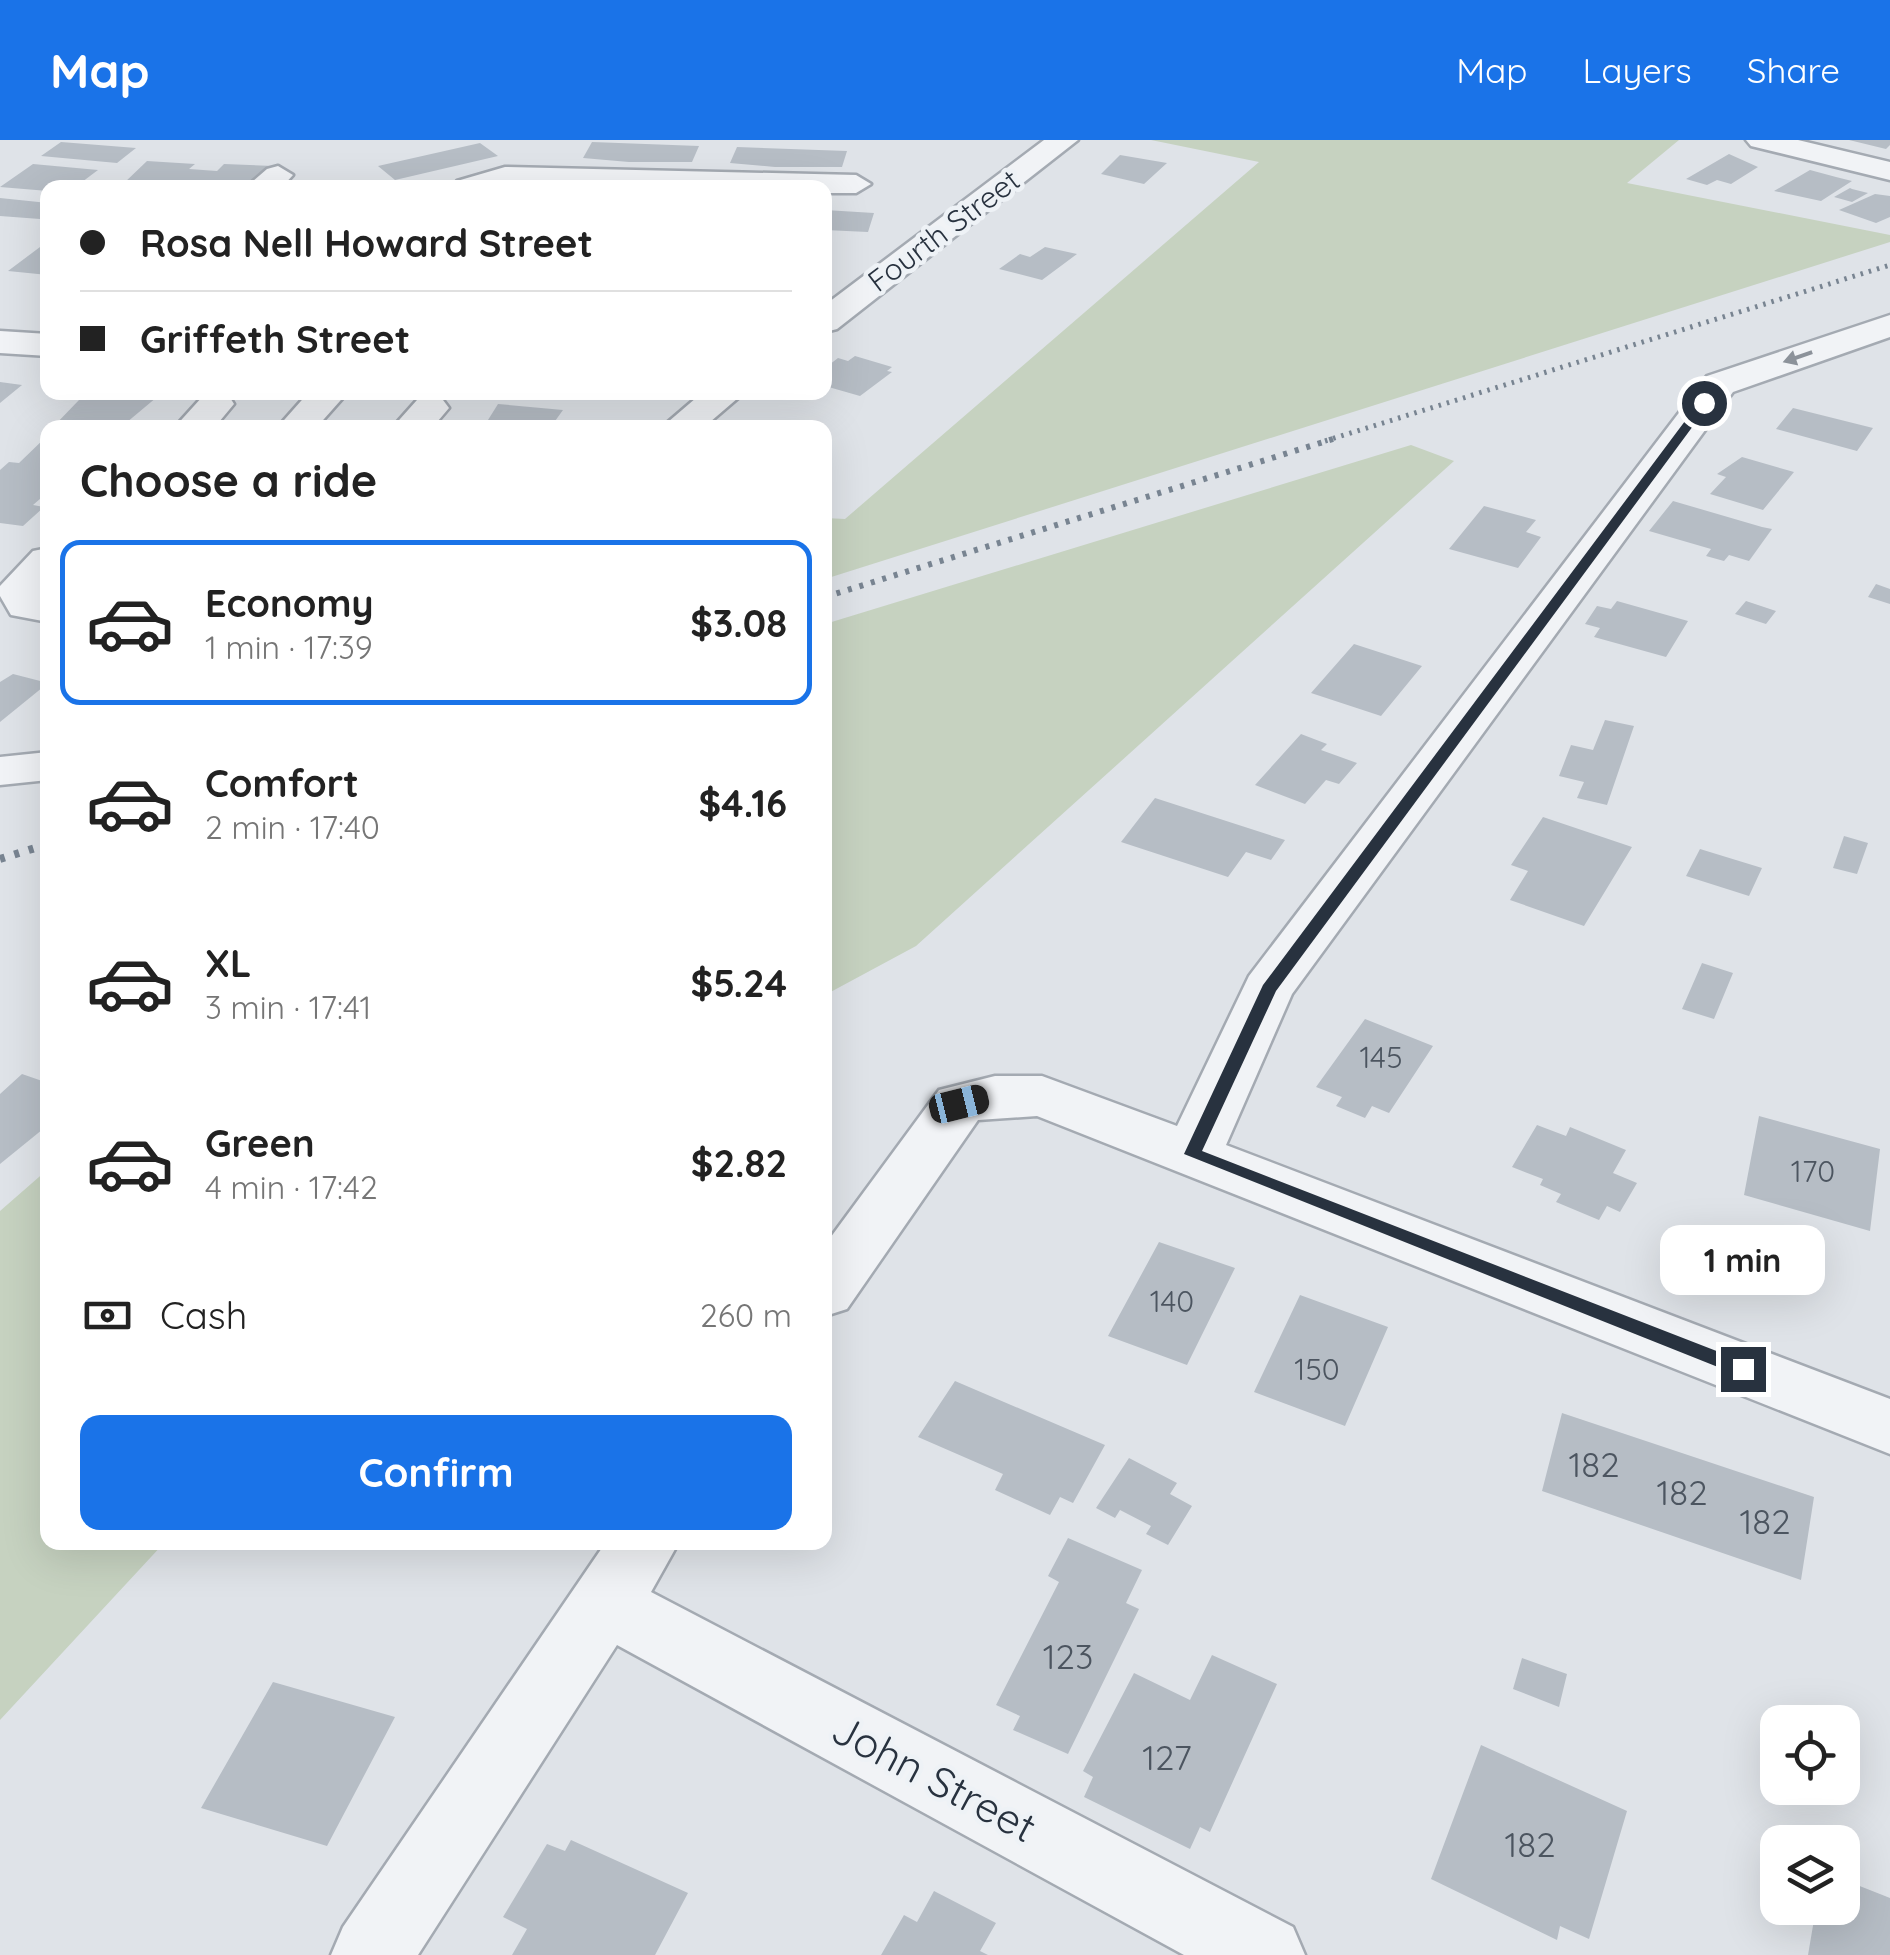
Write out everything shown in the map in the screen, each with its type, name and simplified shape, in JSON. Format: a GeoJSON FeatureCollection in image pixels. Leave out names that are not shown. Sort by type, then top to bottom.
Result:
{"type":"FeatureCollection","features":[{"type":"Feature","properties":{"kind":"street","name":"Fourth Street"},"geometry":{"type":"LineString","coordinates":[[832,317],[1063,140]]}},
{"type":"Feature","properties":{"kind":"street"},"geometry":{"type":"LineString","coordinates":[[1762,140],[1890,171]]}},
{"type":"Feature","properties":{"kind":"street"},"geometry":{"type":"LineString","coordinates":[[493,180],[505,176],[608,180]]}},
{"type":"Feature","properties":{"kind":"street"},"geometry":{"type":"LineString","coordinates":[[832,184],[856,184]]}},
{"type":"Feature","properties":{"kind":"street"},"geometry":{"type":"LineString","coordinates":[[1192,1154],[1268,989],[1720,384],[1890,325]]}},
{"type":"Feature","properties":{"kind":"street"},"geometry":{"type":"LineString","coordinates":[[0,342],[40,345]]}},
{"type":"Feature","properties":{"kind":"street"},"geometry":{"type":"LineString","coordinates":[[304,420],[322,400]]}},
{"type":"Feature","properties":{"kind":"street"},"geometry":{"type":"LineString","coordinates":[[691,420],[717,400]]}},
{"type":"Feature","properties":{"kind":"street"},"geometry":{"type":"LineString","coordinates":[[40,568],[18,590],[26,606],[40,607]]}},
{"type":"Feature","properties":{"kind":"street"},"geometry":{"type":"LineString","coordinates":[[0,771],[40,767]]}},
{"type":"Feature","properties":{"kind":"street"},"geometry":{"type":"LineString","coordinates":[[832,1282],[959,1104],[994,1096],[1042,1096],[1890,1427]]}},
{"type":"Feature","properties":{"kind":"street"},"geometry":{"type":"LineString","coordinates":[[371,1955],[640,1550]]}},
{"type":"Feature","properties":{"kind":"street","name":"John Street"},"geometry":{"type":"LineString","coordinates":[[603,1602],[1265,1955]]}},
{"type":"Feature","properties":{"kind":"green space"},"geometry":{"type":"Polygon","coordinates":[[[1151,140],[1679,140],[1627,183],[1890,235],[1890,242],[832,577],[832,518],[845,519],[1259,162],[1151,140]]]}},
{"type":"Feature","properties":{"kind":"green space"},"geometry":{"type":"Polygon","coordinates":[[[1411,445],[1454,461],[916,946],[832,991],[832,622],[1411,445]]]}},
{"type":"Feature","properties":{"kind":"green space"},"geometry":{"type":"Polygon","coordinates":[[[40,1176],[40,1550],[158,1550],[0,1720],[0,1211],[40,1176]]]}},
{"type":"Feature","properties":{"kind":"building"},"geometry":{"type":"Polygon","coordinates":[[[1849,140],[1890,140],[1890,145],[1886,149],[1849,140]]]}},
{"type":"Feature","properties":{"kind":"building"},"geometry":{"type":"Polygon","coordinates":[[[61,142],[136,148],[117,163],[41,156],[61,142]]]}},
{"type":"Feature","properties":{"kind":"building"},"geometry":{"type":"Polygon","coordinates":[[[592,142],[699,146],[692,162],[629,162],[583,158],[592,142]]]}},
{"type":"Feature","properties":{"kind":"building"},"geometry":{"type":"Polygon","coordinates":[[[480,143],[498,156],[395,180],[378,166],[480,143]]]}},
{"type":"Feature","properties":{"kind":"building"},"geometry":{"type":"Polygon","coordinates":[[[737,147],[847,151],[842,167],[775,167],[730,163],[737,147]]]}},
{"type":"Feature","properties":{"kind":"building"},"geometry":{"type":"Polygon","coordinates":[[[1729,154],[1758,167],[1731,184],[1717,180],[1707,185],[1686,179],[1729,154]]]}},
{"type":"Feature","properties":{"kind":"building"},"geometry":{"type":"Polygon","coordinates":[[[1120,155],[1167,163],[1144,184],[1101,174],[1120,155]]]}},
{"type":"Feature","properties":{"kind":"building"},"geometry":{"type":"Polygon","coordinates":[[[147,161],[195,164],[189,169],[217,171],[224,164],[273,166],[260,180],[127,180],[147,161]]]}},
{"type":"Feature","properties":{"kind":"building"},"geometry":{"type":"Polygon","coordinates":[[[33,164],[98,170],[85,180],[40,180],[40,190],[0,187],[33,164]]]}},
{"type":"Feature","properties":{"kind":"building"},"geometry":{"type":"Polygon","coordinates":[[[1810,170],[1852,181],[1821,201],[1774,191],[1810,170]]]}},
{"type":"Feature","properties":{"kind":"building"},"geometry":{"type":"Polygon","coordinates":[[[1850,188],[1868,193],[1852,202],[1834,197],[1850,188]]]}},
{"type":"Feature","properties":{"kind":"building"},"geometry":{"type":"Polygon","coordinates":[[[1875,194],[1890,196],[1890,217],[1876,223],[1839,210],[1875,194]]]}},
{"type":"Feature","properties":{"kind":"building"},"geometry":{"type":"Polygon","coordinates":[[[0,198],[40,202],[40,219],[0,216],[0,198]]]}},
{"type":"Feature","properties":{"kind":"building"},"geometry":{"type":"Polygon","coordinates":[[[832,210],[874,213],[868,232],[832,230],[832,210]]]}},
{"type":"Feature","properties":{"kind":"building"},"geometry":{"type":"Polygon","coordinates":[[[40,247],[40,274],[8,271],[40,247]]]}},
{"type":"Feature","properties":{"kind":"building"},"geometry":{"type":"Polygon","coordinates":[[[1045,247],[1077,254],[1042,280],[999,269],[1020,254],[1030,257],[1045,247]]]}},
{"type":"Feature","properties":{"kind":"building"},"geometry":{"type":"Polygon","coordinates":[[[855,356],[892,367],[887,371],[892,372],[860,396],[832,388],[832,363],[838,358],[848,361],[855,356]]]}},
{"type":"Feature","properties":{"kind":"building"},"geometry":{"type":"Polygon","coordinates":[[[0,382],[22,385],[0,403],[0,382]]]}},
{"type":"Feature","properties":{"kind":"building"},"geometry":{"type":"Polygon","coordinates":[[[79,400],[153,400],[130,420],[60,420],[79,400]]]}},
{"type":"Feature","properties":{"kind":"building"},"geometry":{"type":"Polygon","coordinates":[[[498,404],[563,410],[556,420],[488,420],[498,404]]]}},
{"type":"Feature","properties":{"kind":"building"},"geometry":{"type":"Polygon","coordinates":[[[1793,408],[1873,428],[1857,451],[1776,429],[1793,408]]]}},
{"type":"Feature","properties":{"kind":"building"},"geometry":{"type":"Polygon","coordinates":[[[40,443],[40,499],[33,505],[40,506],[40,511],[23,526],[0,523],[0,470],[9,462],[19,463],[40,443]]]}},
{"type":"Feature","properties":{"kind":"building"},"geometry":{"type":"Polygon","coordinates":[[[1742,457],[1794,472],[1763,510],[1710,494],[1726,477],[1717,474],[1742,457]]]}},
{"type":"Feature","properties":{"kind":"building"},"geometry":{"type":"Polygon","coordinates":[[[1673,501],[1772,529],[1749,561],[1729,555],[1724,561],[1706,556],[1711,549],[1649,531],[1673,501]]]}},
{"type":"Feature","properties":{"kind":"building"},"geometry":{"type":"Polygon","coordinates":[[[1484,506],[1536,520],[1526,532],[1541,537],[1518,568],[1449,549],[1484,506]]]}},
{"type":"Feature","properties":{"kind":"building"},"geometry":{"type":"Polygon","coordinates":[[[1876,584],[1890,589],[1890,604],[1868,597],[1876,584]]]}},
{"type":"Feature","properties":{"kind":"building"},"geometry":{"type":"Polygon","coordinates":[[[1617,601],[1688,621],[1666,657],[1594,637],[1600,628],[1585,624],[1597,606],[1611,609],[1617,601]]]}},
{"type":"Feature","properties":{"kind":"building"},"geometry":{"type":"Polygon","coordinates":[[[1746,601],[1776,611],[1766,624],[1735,614],[1746,601]]]}},
{"type":"Feature","properties":{"kind":"building"},"geometry":{"type":"Polygon","coordinates":[[[1354,644],[1422,666],[1381,716],[1311,693],[1354,644]]]}},
{"type":"Feature","properties":{"kind":"building"},"geometry":{"type":"Polygon","coordinates":[[[13,674],[40,681],[40,690],[0,722],[0,682],[13,674]]]}},
{"type":"Feature","properties":{"kind":"building"},"geometry":{"type":"Polygon","coordinates":[[[1605,720],[1634,726],[1607,805],[1577,798],[1584,782],[1559,776],[1571,745],[1593,750],[1605,720]]]}},
{"type":"Feature","properties":{"kind":"building"},"geometry":{"type":"Polygon","coordinates":[[[1301,734],[1327,744],[1321,750],[1357,763],[1339,784],[1326,780],[1305,804],[1255,785],[1301,734]]]}},
{"type":"Feature","properties":{"kind":"building"},"geometry":{"type":"Polygon","coordinates":[[[1155,798],[1285,840],[1271,860],[1246,852],[1228,877],[1121,842],[1155,798]]]}},
{"type":"Feature","properties":{"kind":"building"},"geometry":{"type":"Polygon","coordinates":[[[1543,817],[1632,847],[1584,926],[1510,900],[1528,871],[1511,865],[1543,817]]]}},
{"type":"Feature","properties":{"kind":"building"},"geometry":{"type":"Polygon","coordinates":[[[1844,836],[1868,843],[1857,874],[1833,868],[1844,836]]]}},
{"type":"Feature","properties":{"kind":"building"},"geometry":{"type":"Polygon","coordinates":[[[1700,849],[1762,868],[1749,896],[1686,876],[1700,849]]]}},
{"type":"Feature","properties":{"kind":"building"},"geometry":{"type":"Polygon","coordinates":[[[1702,963],[1733,973],[1714,1019],[1682,1009],[1702,963]]]}},
{"type":"Feature","properties":{"kind":"building"},"geometry":{"type":"Polygon","coordinates":[[[1365,1019],[1433,1046],[1389,1113],[1372,1106],[1365,1118],[1336,1106],[1342,1097],[1316,1087],[1365,1019]]]}},
{"type":"Feature","properties":{"kind":"building"},"geometry":{"type":"Polygon","coordinates":[[[22,1074],[40,1080],[40,1132],[0,1164],[0,1094],[22,1074]]]}},
{"type":"Feature","properties":{"kind":"building"},"geometry":{"type":"Polygon","coordinates":[[[1759,1116],[1880,1149],[1870,1231],[1744,1195],[1759,1116]]]}},
{"type":"Feature","properties":{"kind":"building"},"geometry":{"type":"Polygon","coordinates":[[[1537,1125],[1566,1136],[1570,1127],[1626,1150],[1613,1173],[1637,1183],[1620,1212],[1607,1206],[1599,1220],[1556,1202],[1561,1194],[1540,1185],[1543,1179],[1512,1167],[1537,1125]]]}},
{"type":"Feature","properties":{"kind":"building"},"geometry":{"type":"Polygon","coordinates":[[[1159,1242],[1235,1268],[1187,1365],[1108,1336],[1159,1242]]]}},
{"type":"Feature","properties":{"kind":"building"},"geometry":{"type":"Polygon","coordinates":[[[1300,1295],[1388,1327],[1345,1426],[1254,1392],[1300,1295]]]}},
{"type":"Feature","properties":{"kind":"building"},"geometry":{"type":"Polygon","coordinates":[[[955,1381],[1105,1445],[1073,1503],[1060,1497],[1050,1515],[995,1490],[1003,1474],[918,1437],[955,1381]]]}},
{"type":"Feature","properties":{"kind":"building"},"geometry":{"type":"Polygon","coordinates":[[[1562,1413],[1814,1497],[1801,1580],[1542,1491],[1562,1413]]]}},
{"type":"Feature","properties":{"kind":"building"},"geometry":{"type":"Polygon","coordinates":[[[1129,1458],[1177,1483],[1170,1494],[1192,1506],[1168,1545],[1146,1534],[1151,1526],[1120,1510],[1115,1518],[1096,1508],[1129,1458]]]}},
{"type":"Feature","properties":{"kind":"building"},"geometry":{"type":"Polygon","coordinates":[[[1068,1538],[1142,1570],[1126,1603],[1139,1609],[1068,1754],[1013,1730],[1020,1716],[996,1705],[1059,1582],[1048,1576],[1068,1538]]]}},
{"type":"Feature","properties":{"kind":"building"},"geometry":{"type":"Polygon","coordinates":[[[1212,1655],[1277,1684],[1210,1832],[1200,1827],[1190,1849],[1084,1797],[1093,1777],[1083,1771],[1134,1673],[1190,1700],[1212,1655]]]}},
{"type":"Feature","properties":{"kind":"building"},"geometry":{"type":"Polygon","coordinates":[[[1522,1658],[1567,1674],[1559,1707],[1513,1689],[1522,1658]]]}},
{"type":"Feature","properties":{"kind":"building"},"geometry":{"type":"Polygon","coordinates":[[[273,1682],[395,1717],[327,1846],[201,1808],[273,1682]]]}},
{"type":"Feature","properties":{"kind":"building"},"geometry":{"type":"Polygon","coordinates":[[[1481,1745],[1627,1811],[1589,1939],[1560,1926],[1557,1940],[1431,1879],[1481,1745]]]}},
{"type":"Feature","properties":{"kind":"building"},"geometry":{"type":"Polygon","coordinates":[[[571,1840],[688,1893],[655,1955],[512,1955],[527,1929],[503,1917],[547,1844],[565,1851],[571,1840]]]}},
{"type":"Feature","properties":{"kind":"building"},"geometry":{"type":"Polygon","coordinates":[[[1860,1886],[1890,1898],[1890,1955],[1808,1955],[1813,1925],[1860,1925],[1860,1886]]]}},
{"type":"Feature","properties":{"kind":"building"},"geometry":{"type":"Polygon","coordinates":[[[934,1891],[996,1923],[980,1951],[988,1955],[881,1955],[904,1915],[917,1922],[934,1891]]]}},
{"type":"Feature","properties":{"kind":"railway"},"geometry":{"type":"LineString","coordinates":[[1325,441],[1890,265]]}},
{"type":"Feature","properties":{"kind":"railway"},"geometry":{"type":"LineString","coordinates":[[832,595],[1333,439]]}},
{"type":"Feature","properties":{"kind":"railway"},"geometry":{"type":"LineString","coordinates":[[0,859],[40,846]]}},
{"type":"Feature","properties":{"kind":"route"},"geometry":{"type":"LineString","coordinates":[[1704,403],[1268,989],[1192,1154],[1743,1369]]}}]}
